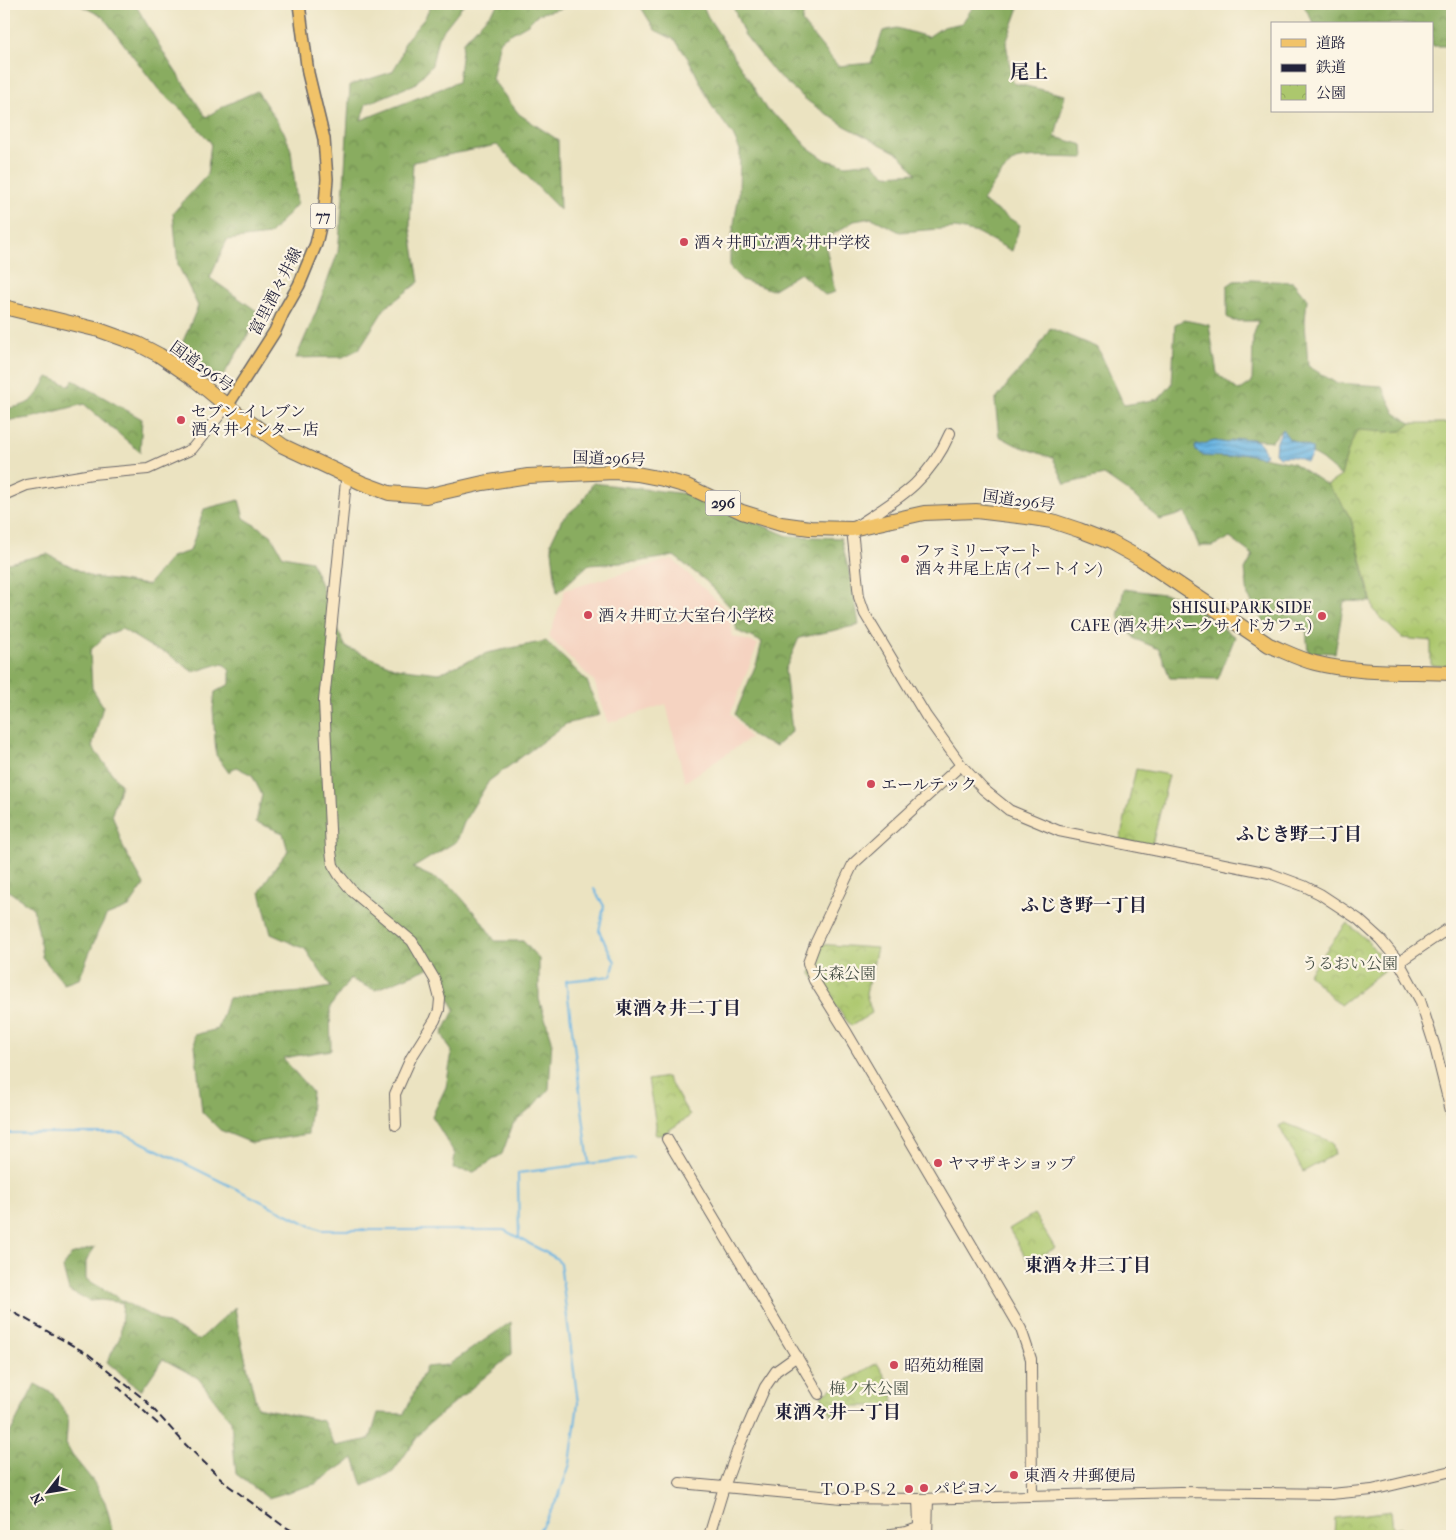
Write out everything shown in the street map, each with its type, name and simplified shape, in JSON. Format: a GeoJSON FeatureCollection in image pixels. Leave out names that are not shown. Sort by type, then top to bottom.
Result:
{"type":"FeatureCollection","features":[{"type":"Feature","properties":{"kind":"highway","name":"国道296号"},"geometry":{"type":"LineString","coordinates":[[4,307],[99,330],[138,344],[159,355],[283,446],[389,493],[426,496],[483,483],[528,476],[614,472],[664,479],[687,486],[742,512],[781,524],[810,528],[852,529],[924,513],[997,512],[1052,522],[1102,539],[1142,559],[1242,628],[1269,645],[1287,653],[1339,668],[1452,673]]}},
{"type":"Feature","properties":{"kind":"main road","name":"富里酒々井線"},"geometry":{"type":"LineString","coordinates":[[227,406],[275,331],[283,313],[300,285],[318,236],[325,205],[327,179],[324,139],[308,73],[299,4]]}},
{"type":"Feature","properties":{"kind":"street"},"geometry":{"type":"LineString","coordinates":[[4,495],[27,485],[92,474],[148,469],[192,449],[227,406]]}},
{"type":"Feature","properties":{"kind":"street"},"geometry":{"type":"LineString","coordinates":[[950,433],[943,450],[928,472],[915,485],[852,529],[859,597],[866,614],[926,716],[961,765],[983,788],[1009,810],[1059,830],[1269,873],[1304,886],[1331,900],[1358,919],[1380,939],[1399,962],[1413,986],[1424,1010],[1452,1115]]}},
{"type":"Feature","properties":{"kind":"street"},"geometry":{"type":"LineString","coordinates":[[348,476],[324,701],[333,865],[353,892],[412,941],[435,980],[440,999],[439,1010],[435,1020],[411,1058],[395,1094],[396,1125]]}},
{"type":"Feature","properties":{"kind":"street"},"geometry":{"type":"LineString","coordinates":[[961,765],[854,864],[808,962],[814,980],[1021,1329],[1031,1359],[1032,1495]]}},
{"type":"Feature","properties":{"kind":"street"},"geometry":{"type":"LineString","coordinates":[[1399,962],[1452,926]]}},
{"type":"Feature","properties":{"kind":"street"},"geometry":{"type":"LineString","coordinates":[[667,1139],[818,1394]]}},
{"type":"Feature","properties":{"kind":"street"},"geometry":{"type":"LineString","coordinates":[[708,1536],[738,1449],[765,1387],[776,1371],[797,1356]]}},
{"type":"Feature","properties":{"kind":"street"},"geometry":{"type":"LineString","coordinates":[[680,1483],[842,1498],[923,1499],[1032,1495],[1249,1492],[1331,1494],[1372,1490],[1452,1471]]}},
{"type":"Feature","properties":{"kind":"street"},"geometry":{"type":"LineString","coordinates":[[890,1536],[918,1528],[923,1499]]}},
{"type":"Feature","properties":{"kind":"street"},"geometry":{"type":"LineString","coordinates":[[923,1499],[927,1536]]}},
{"type":"Feature","properties":{"kind":"shaded area"},"geometry":{"type":"Polygon","coordinates":[[[672,559],[728,611],[732,636],[758,644],[731,713],[750,738],[685,782],[666,704],[608,723],[594,681],[549,637],[565,590],[672,559]]]}},
{"type":"Feature","properties":{"kind":"green space"},"geometry":{"type":"Polygon","coordinates":[[[78,4],[135,4],[168,60],[206,117],[226,105],[257,91],[284,132],[291,150],[297,204],[269,235],[227,240],[210,278],[261,314],[221,379],[178,353],[198,306],[178,265],[173,213],[207,175],[211,143],[184,112],[159,90],[103,17],[78,4]]]}},
{"type":"Feature","properties":{"kind":"green space"},"geometry":{"type":"Polygon","coordinates":[[[432,4],[464,4],[438,37],[432,65],[415,84],[366,104],[361,120],[458,82],[463,42],[499,4],[579,4],[538,14],[528,24],[500,40],[492,79],[519,114],[558,140],[560,210],[497,145],[413,162],[410,226],[419,282],[385,308],[359,349],[343,357],[296,358],[316,312],[338,252],[350,85],[392,72],[400,59],[405,41],[424,19],[432,4]]]}},
{"type":"Feature","properties":{"kind":"green space"},"geometry":{"type":"Polygon","coordinates":[[[639,4],[702,4],[708,17],[766,109],[790,127],[807,147],[826,160],[846,165],[871,162],[886,175],[916,173],[899,154],[845,126],[809,102],[776,74],[744,34],[732,4],[805,4],[802,22],[838,66],[871,63],[883,31],[897,28],[928,37],[943,27],[962,23],[975,4],[1014,4],[1018,10],[1006,43],[1013,83],[1065,95],[1055,137],[1083,145],[1084,158],[1037,157],[1019,159],[1009,165],[1001,175],[982,201],[1020,225],[1012,251],[978,233],[955,228],[900,232],[872,218],[854,221],[832,235],[825,242],[835,292],[825,295],[800,273],[772,290],[742,280],[730,268],[730,248],[739,194],[740,150],[733,135],[713,108],[689,60],[675,40],[655,30],[639,4]]]}},
{"type":"Feature","properties":{"kind":"green space"},"geometry":{"type":"Polygon","coordinates":[[[1303,4],[1452,4],[1452,38],[1447,46],[1434,46],[1434,22],[1313,22],[1303,4]]]}},
{"type":"Feature","properties":{"kind":"green space"},"geometry":{"type":"Polygon","coordinates":[[[1234,281],[1293,282],[1307,299],[1305,321],[1308,366],[1336,383],[1382,386],[1395,413],[1411,423],[1402,431],[1387,432],[1348,451],[1341,476],[1312,454],[1312,448],[1289,439],[1282,429],[1272,441],[1240,438],[1227,443],[1215,441],[1195,447],[1196,451],[1204,456],[1229,457],[1242,453],[1293,463],[1327,485],[1341,502],[1351,519],[1371,602],[1344,601],[1335,653],[1308,652],[1306,629],[1293,619],[1265,623],[1248,596],[1245,570],[1253,555],[1230,538],[1213,546],[1199,546],[1185,513],[1160,520],[1133,495],[1104,475],[1065,484],[1053,458],[1016,445],[999,436],[995,401],[1033,356],[1050,328],[1098,348],[1124,405],[1159,399],[1172,384],[1175,324],[1184,320],[1209,325],[1217,373],[1239,391],[1252,382],[1253,337],[1258,321],[1233,321],[1227,317],[1227,286],[1234,281]]]}},
{"type":"Feature","properties":{"kind":"green space"},"geometry":{"type":"Polygon","coordinates":[[[48,377],[70,386],[73,380],[142,419],[140,452],[84,404],[30,418],[4,421],[4,409],[21,406],[31,401],[48,377]]]}},
{"type":"Feature","properties":{"kind":"green space"},"geometry":{"type":"Polygon","coordinates":[[[1411,423],[1452,423],[1452,667],[1431,665],[1431,641],[1402,638],[1374,611],[1351,519],[1341,502],[1327,485],[1341,476],[1348,451],[1357,430],[1402,431],[1411,423]]]}},
{"type":"Feature","properties":{"kind":"green space"},"geometry":{"type":"Polygon","coordinates":[[[593,483],[687,494],[788,536],[841,538],[854,593],[859,625],[799,638],[785,670],[792,731],[776,746],[761,741],[752,735],[735,714],[757,662],[762,642],[737,631],[732,609],[706,581],[674,556],[636,562],[588,565],[557,593],[551,542],[562,519],[582,502],[593,483]]]}},
{"type":"Feature","properties":{"kind":"green space"},"geometry":{"type":"Polygon","coordinates":[[[239,500],[244,518],[271,535],[283,556],[311,561],[323,590],[327,609],[346,647],[396,668],[439,673],[487,653],[546,641],[587,681],[600,715],[566,724],[489,781],[465,820],[457,841],[413,868],[451,886],[480,919],[495,941],[523,941],[539,959],[539,999],[552,1040],[549,1089],[533,1107],[513,1124],[502,1154],[474,1172],[453,1169],[455,1154],[432,1116],[446,1087],[452,1052],[442,1034],[455,1009],[431,967],[375,990],[350,979],[330,1007],[331,1050],[283,1058],[312,1092],[308,1134],[252,1143],[220,1130],[202,1112],[194,1035],[218,1029],[228,998],[302,992],[331,987],[305,949],[271,934],[260,892],[269,876],[288,851],[283,833],[256,822],[262,795],[252,775],[236,767],[229,773],[216,755],[213,709],[215,692],[230,684],[230,671],[223,663],[193,672],[167,653],[153,648],[122,629],[106,635],[90,651],[92,688],[103,706],[92,747],[121,785],[112,814],[124,849],[144,885],[129,907],[106,916],[79,979],[64,984],[42,957],[33,908],[4,888],[4,698],[7,698],[4,691],[4,564],[47,554],[92,577],[148,585],[171,557],[190,551],[204,509],[239,500]]]}},
{"type":"Feature","properties":{"kind":"green space"},"geometry":{"type":"Polygon","coordinates":[[[1124,589],[1179,596],[1235,637],[1218,679],[1170,678],[1159,649],[1135,639],[1118,616],[1124,589]]]}},
{"type":"Feature","properties":{"kind":"green space"},"geometry":{"type":"Polygon","coordinates":[[[1136,769],[1169,775],[1152,845],[1120,840],[1136,769]]]}},
{"type":"Feature","properties":{"kind":"green space","name":"うるおい公園"},"geometry":{"type":"Polygon","coordinates":[[[1347,923],[1367,940],[1388,967],[1340,1005],[1308,974],[1347,923]]]}},
{"type":"Feature","properties":{"kind":"green space","name":"大森公園"},"geometry":{"type":"Polygon","coordinates":[[[815,944],[877,948],[866,994],[872,1013],[851,1026],[811,974],[815,944]]]}},
{"type":"Feature","properties":{"kind":"green space"},"geometry":{"type":"Polygon","coordinates":[[[667,1077],[690,1116],[662,1135],[655,1135],[656,1125],[648,1080],[667,1077]]]}},
{"type":"Feature","properties":{"kind":"green space"},"geometry":{"type":"Polygon","coordinates":[[[1285,1123],[1332,1142],[1335,1154],[1303,1172],[1279,1126],[1285,1123]]]}},
{"type":"Feature","properties":{"kind":"green space"},"geometry":{"type":"Polygon","coordinates":[[[1034,1214],[1055,1248],[1029,1263],[1009,1229],[1034,1214]]]}},
{"type":"Feature","properties":{"kind":"green space"},"geometry":{"type":"Polygon","coordinates":[[[95,1247],[86,1261],[86,1279],[132,1306],[199,1340],[235,1307],[257,1407],[323,1421],[335,1446],[370,1439],[378,1413],[404,1414],[426,1367],[448,1365],[511,1322],[512,1354],[423,1429],[393,1472],[363,1486],[354,1458],[315,1484],[268,1498],[236,1474],[231,1421],[198,1378],[163,1359],[141,1391],[107,1362],[120,1337],[123,1303],[101,1300],[89,1301],[69,1291],[63,1268],[71,1255],[95,1247]]]}},
{"type":"Feature","properties":{"kind":"green space","name":"梅ノ木公園"},"geometry":{"type":"Polygon","coordinates":[[[877,1363],[893,1390],[894,1406],[853,1406],[833,1417],[821,1395],[877,1363]]]}},
{"type":"Feature","properties":{"kind":"green space"},"geometry":{"type":"Polygon","coordinates":[[[35,1384],[52,1393],[68,1416],[66,1444],[72,1455],[93,1481],[105,1502],[113,1536],[4,1536],[4,1445],[35,1384]]]}},
{"type":"Feature","properties":{"kind":"green space"},"geometry":{"type":"Polygon","coordinates":[[[1391,1511],[1393,1528],[1401,1527],[1402,1536],[1334,1536],[1335,1518],[1391,1511]]]}},
{"type":"Feature","properties":{"kind":"water"},"geometry":{"type":"Polygon","coordinates":[[[1282,429],[1289,439],[1312,448],[1312,454],[1307,462],[1294,457],[1279,457],[1275,453],[1276,444],[1282,429]]]}},
{"type":"Feature","properties":{"kind":"water"},"geometry":{"type":"Polygon","coordinates":[[[1240,438],[1257,441],[1262,445],[1266,455],[1261,457],[1242,453],[1229,457],[1204,456],[1196,451],[1195,446],[1215,441],[1227,443],[1240,438]]]}},
{"type":"Feature","properties":{"kind":"waterway"},"geometry":{"type":"LineString","coordinates":[[589,1164],[566,981],[611,976],[615,962],[599,931],[604,906],[594,889]]}},
{"type":"Feature","properties":{"kind":"waterway"},"geometry":{"type":"LineString","coordinates":[[4,1133],[123,1133],[322,1230],[504,1230],[556,1258],[560,1263],[578,1403],[570,1464],[558,1498],[536,1536]]}},
{"type":"Feature","properties":{"kind":"waterway"},"geometry":{"type":"LineString","coordinates":[[519,1238],[518,1173],[634,1158]]}},
{"type":"Feature","properties":{"kind":"railway"},"geometry":{"type":"LineString","coordinates":[[4,1307],[88,1354],[145,1400],[186,1445],[229,1486],[282,1525],[301,1536]]}},
{"type":"Feature","properties":{"kind":"railway"},"geometry":{"type":"LineString","coordinates":[[117,1386],[159,1425]]}},
{"type":"Feature","properties":{"kind":"place","name":"酒々井町立酒々井中学校"},"geometry":{"type":"Point","coordinates":[684,242]}},
{"type":"Feature","properties":{"kind":"place","name":"セブン-イレブン 酒々井インター店"},"geometry":{"type":"Point","coordinates":[181,420]}},
{"type":"Feature","properties":{"kind":"place","name":"ファミリーマート 酒々井尾上店 (イートイン)"},"geometry":{"type":"Point","coordinates":[905,559]}},
{"type":"Feature","properties":{"kind":"place","name":"酒々井町立大室台小学校"},"geometry":{"type":"Point","coordinates":[588,615]}},
{"type":"Feature","properties":{"kind":"place","name":"SHISUI PARK SIDE CAFE (酒々井パークサイドカフェ)"},"geometry":{"type":"Point","coordinates":[1322,616]}},
{"type":"Feature","properties":{"kind":"place","name":"エールテック"},"geometry":{"type":"Point","coordinates":[871,784]}},
{"type":"Feature","properties":{"kind":"place","name":"ヤマザキショップ"},"geometry":{"type":"Point","coordinates":[938,1163]}},
{"type":"Feature","properties":{"kind":"place","name":"昭苑幼稚園"},"geometry":{"type":"Point","coordinates":[894,1365]}},
{"type":"Feature","properties":{"kind":"place","name":"東酒々井郵便局"},"geometry":{"type":"Point","coordinates":[1014,1475]}},
{"type":"Feature","properties":{"kind":"place","name":"パピヨン"},"geometry":{"type":"Point","coordinates":[924,1488]}},
{"type":"Feature","properties":{"kind":"place","name":"ＴＯＰＳ２"},"geometry":{"type":"Point","coordinates":[909,1489]}},
{"type":"Feature","properties":{"kind":"district","name":"尾上"},"geometry":{"type":"Point","coordinates":[1029,71]}},
{"type":"Feature","properties":{"kind":"district","name":"ふじき野二丁目"},"geometry":{"type":"Point","coordinates":[1299,834]}},
{"type":"Feature","properties":{"kind":"district","name":"ふじき野一丁目"},"geometry":{"type":"Point","coordinates":[1084,905]}},
{"type":"Feature","properties":{"kind":"district","name":"東酒々井二丁目"},"geometry":{"type":"Point","coordinates":[678,1008]}},
{"type":"Feature","properties":{"kind":"district","name":"東酒々井三丁目"},"geometry":{"type":"Point","coordinates":[1088,1265]}},
{"type":"Feature","properties":{"kind":"district","name":"東酒々井一丁目"},"geometry":{"type":"Point","coordinates":[838,1412]}}]}
